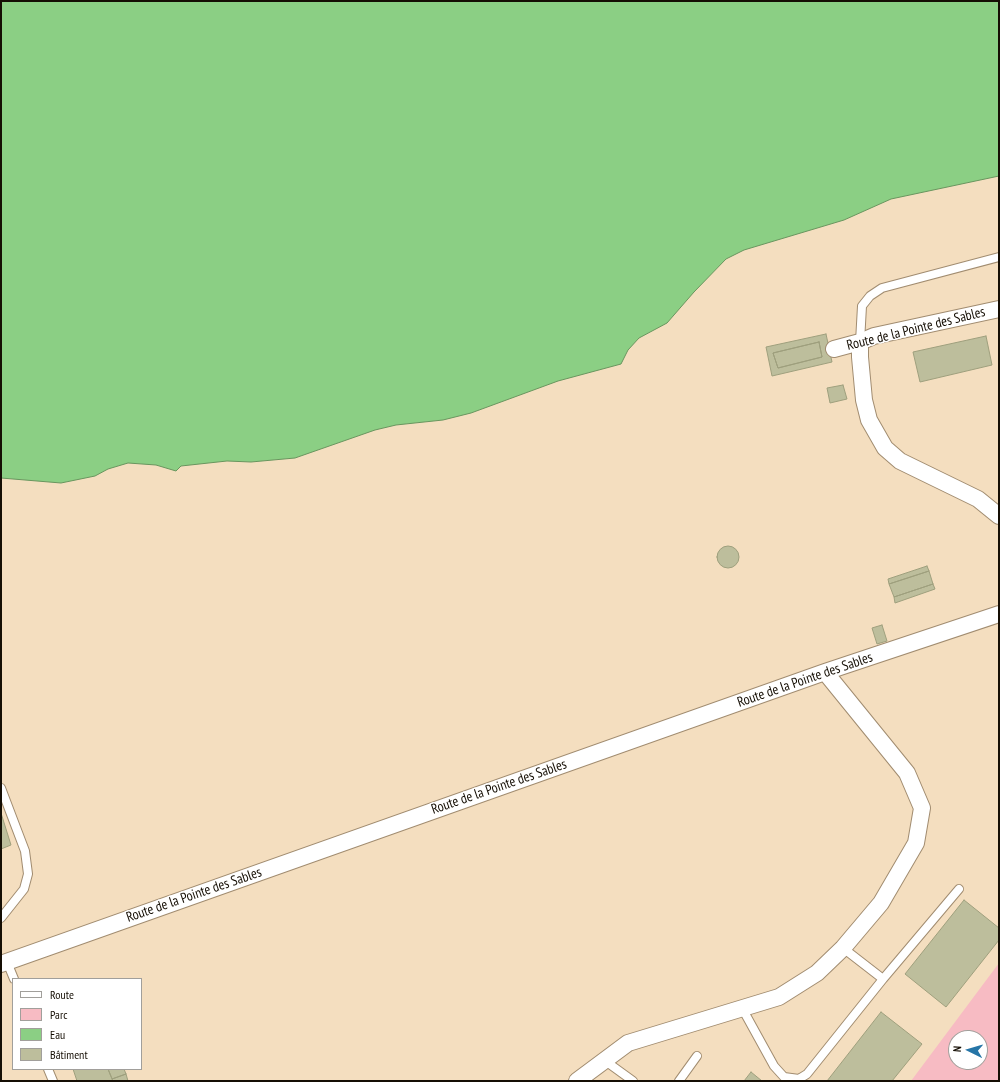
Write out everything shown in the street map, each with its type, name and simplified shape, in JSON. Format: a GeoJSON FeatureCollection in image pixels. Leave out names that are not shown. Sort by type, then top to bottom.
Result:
{"type":"FeatureCollection","features":[{"type":"Feature","properties":{"kind":"street","name":"Route de la Pointe des Sables"},"geometry":{"type":"LineString","coordinates":[[834,349],[860,342],[874,336],[999,309]]}},
{"type":"Feature","properties":{"kind":"street"},"geometry":{"type":"LineString","coordinates":[[860,342],[864,400],[869,420],[885,448],[900,461],[978,499],[999,516]]}},
{"type":"Feature","properties":{"kind":"street","name":"Route de la Pointe des Sables"},"geometry":{"type":"LineString","coordinates":[[4,963],[825,672],[999,614]]}},
{"type":"Feature","properties":{"kind":"street"},"geometry":{"type":"LineString","coordinates":[[577,1081],[628,1043],[779,997],[817,973],[842,948],[881,903],[916,843],[922,808],[907,773],[825,672]]}},
{"type":"Feature","properties":{"kind":"lane"},"geometry":{"type":"LineString","coordinates":[[860,342],[862,306],[870,296],[882,288],[999,257]]}},
{"type":"Feature","properties":{"kind":"lane"},"geometry":{"type":"LineString","coordinates":[[1,788],[25,851],[28,874],[24,889],[1,918]]}},
{"type":"Feature","properties":{"kind":"lane"},"geometry":{"type":"LineString","coordinates":[[742,1008],[774,1066],[784,1077],[799,1079],[807,1074],[883,979],[959,889]]}},
{"type":"Feature","properties":{"kind":"lane"},"geometry":{"type":"LineString","coordinates":[[842,948],[883,979]]}},
{"type":"Feature","properties":{"kind":"lane"},"geometry":{"type":"LineString","coordinates":[[4,963],[13,978]]}},
{"type":"Feature","properties":{"kind":"lane"},"geometry":{"type":"LineString","coordinates":[[679,1081],[697,1056]]}},
{"type":"Feature","properties":{"kind":"lane"},"geometry":{"type":"LineString","coordinates":[[604,1060],[633,1081]]}},
{"type":"Feature","properties":{"kind":"lane"},"geometry":{"type":"LineString","coordinates":[[48,1070],[53,1081]]}},
{"type":"Feature","properties":{"kind":"green space"},"geometry":{"type":"Polygon","coordinates":[[[999,963],[999,1081],[911,1081],[948,1031],[948,1070],[988,1070],[988,1030],[949,1030],[999,963]]]}},
{"type":"Feature","properties":{"kind":"water"},"geometry":{"type":"Polygon","coordinates":[[[1,1],[999,1],[999,176],[891,199],[844,220],[744,250],[726,259],[667,323],[639,338],[628,350],[621,364],[558,381],[471,413],[443,420],[396,425],[375,430],[295,458],[251,462],[227,461],[181,466],[176,471],[156,465],[128,463],[108,469],[95,476],[61,483],[1,478],[1,1]]]}},
{"type":"Feature","properties":{"kind":"building"},"geometry":{"type":"Polygon","coordinates":[[[826,334],[832,362],[772,376],[766,347],[826,334]],[[819,342],[773,353],[778,368],[822,357],[819,342]]]}},
{"type":"Feature","properties":{"kind":"building"},"geometry":{"type":"Polygon","coordinates":[[[986,336],[992,365],[920,382],[913,352],[986,336]]]}},
{"type":"Feature","properties":{"kind":"building"},"geometry":{"type":"Polygon","coordinates":[[[819,342],[822,357],[778,368],[773,353],[819,342]]]}},
{"type":"Feature","properties":{"kind":"building"},"geometry":{"type":"Polygon","coordinates":[[[843,385],[847,399],[830,403],[827,388],[843,385]]]}},
{"type":"Feature","properties":{"kind":"building"},"geometry":{"type":"Polygon","coordinates":[[[728,546],[736,549],[739,557],[736,565],[728,568],[720,565],[717,557],[720,549],[728,546]]]}},
{"type":"Feature","properties":{"kind":"building"},"geometry":{"type":"Polygon","coordinates":[[[927,566],[929,571],[889,584],[888,579],[927,566]]]}},
{"type":"Feature","properties":{"kind":"building"},"geometry":{"type":"Polygon","coordinates":[[[929,571],[933,584],[894,597],[889,584],[929,571]]]}},
{"type":"Feature","properties":{"kind":"building"},"geometry":{"type":"Polygon","coordinates":[[[933,584],[935,589],[895,603],[894,597],[933,584]]]}},
{"type":"Feature","properties":{"kind":"building"},"geometry":{"type":"Polygon","coordinates":[[[882,625],[887,641],[877,644],[872,628],[882,625]]]}},
{"type":"Feature","properties":{"kind":"building"},"geometry":{"type":"Polygon","coordinates":[[[1,813],[11,845],[1,849],[1,813]]]}},
{"type":"Feature","properties":{"kind":"building"},"geometry":{"type":"Polygon","coordinates":[[[964,900],[999,928],[999,940],[946,1007],[905,974],[964,900]]]}},
{"type":"Feature","properties":{"kind":"building"},"geometry":{"type":"Polygon","coordinates":[[[881,1012],[922,1044],[892,1081],[827,1081],[881,1012]]]}},
{"type":"Feature","properties":{"kind":"building"},"geometry":{"type":"Polygon","coordinates":[[[73,1070],[108,1070],[113,1081],[77,1081],[73,1070]]]}},
{"type":"Feature","properties":{"kind":"building"},"geometry":{"type":"Polygon","coordinates":[[[108,1070],[124,1070],[126,1074],[112,1079],[108,1070]]]}},
{"type":"Feature","properties":{"kind":"building"},"geometry":{"type":"Polygon","coordinates":[[[751,1072],[762,1081],[744,1081],[751,1072]]]}},
{"type":"Feature","properties":{"kind":"building"},"geometry":{"type":"Polygon","coordinates":[[[126,1074],[128,1081],[113,1081],[112,1079],[126,1074]]]}}]}
